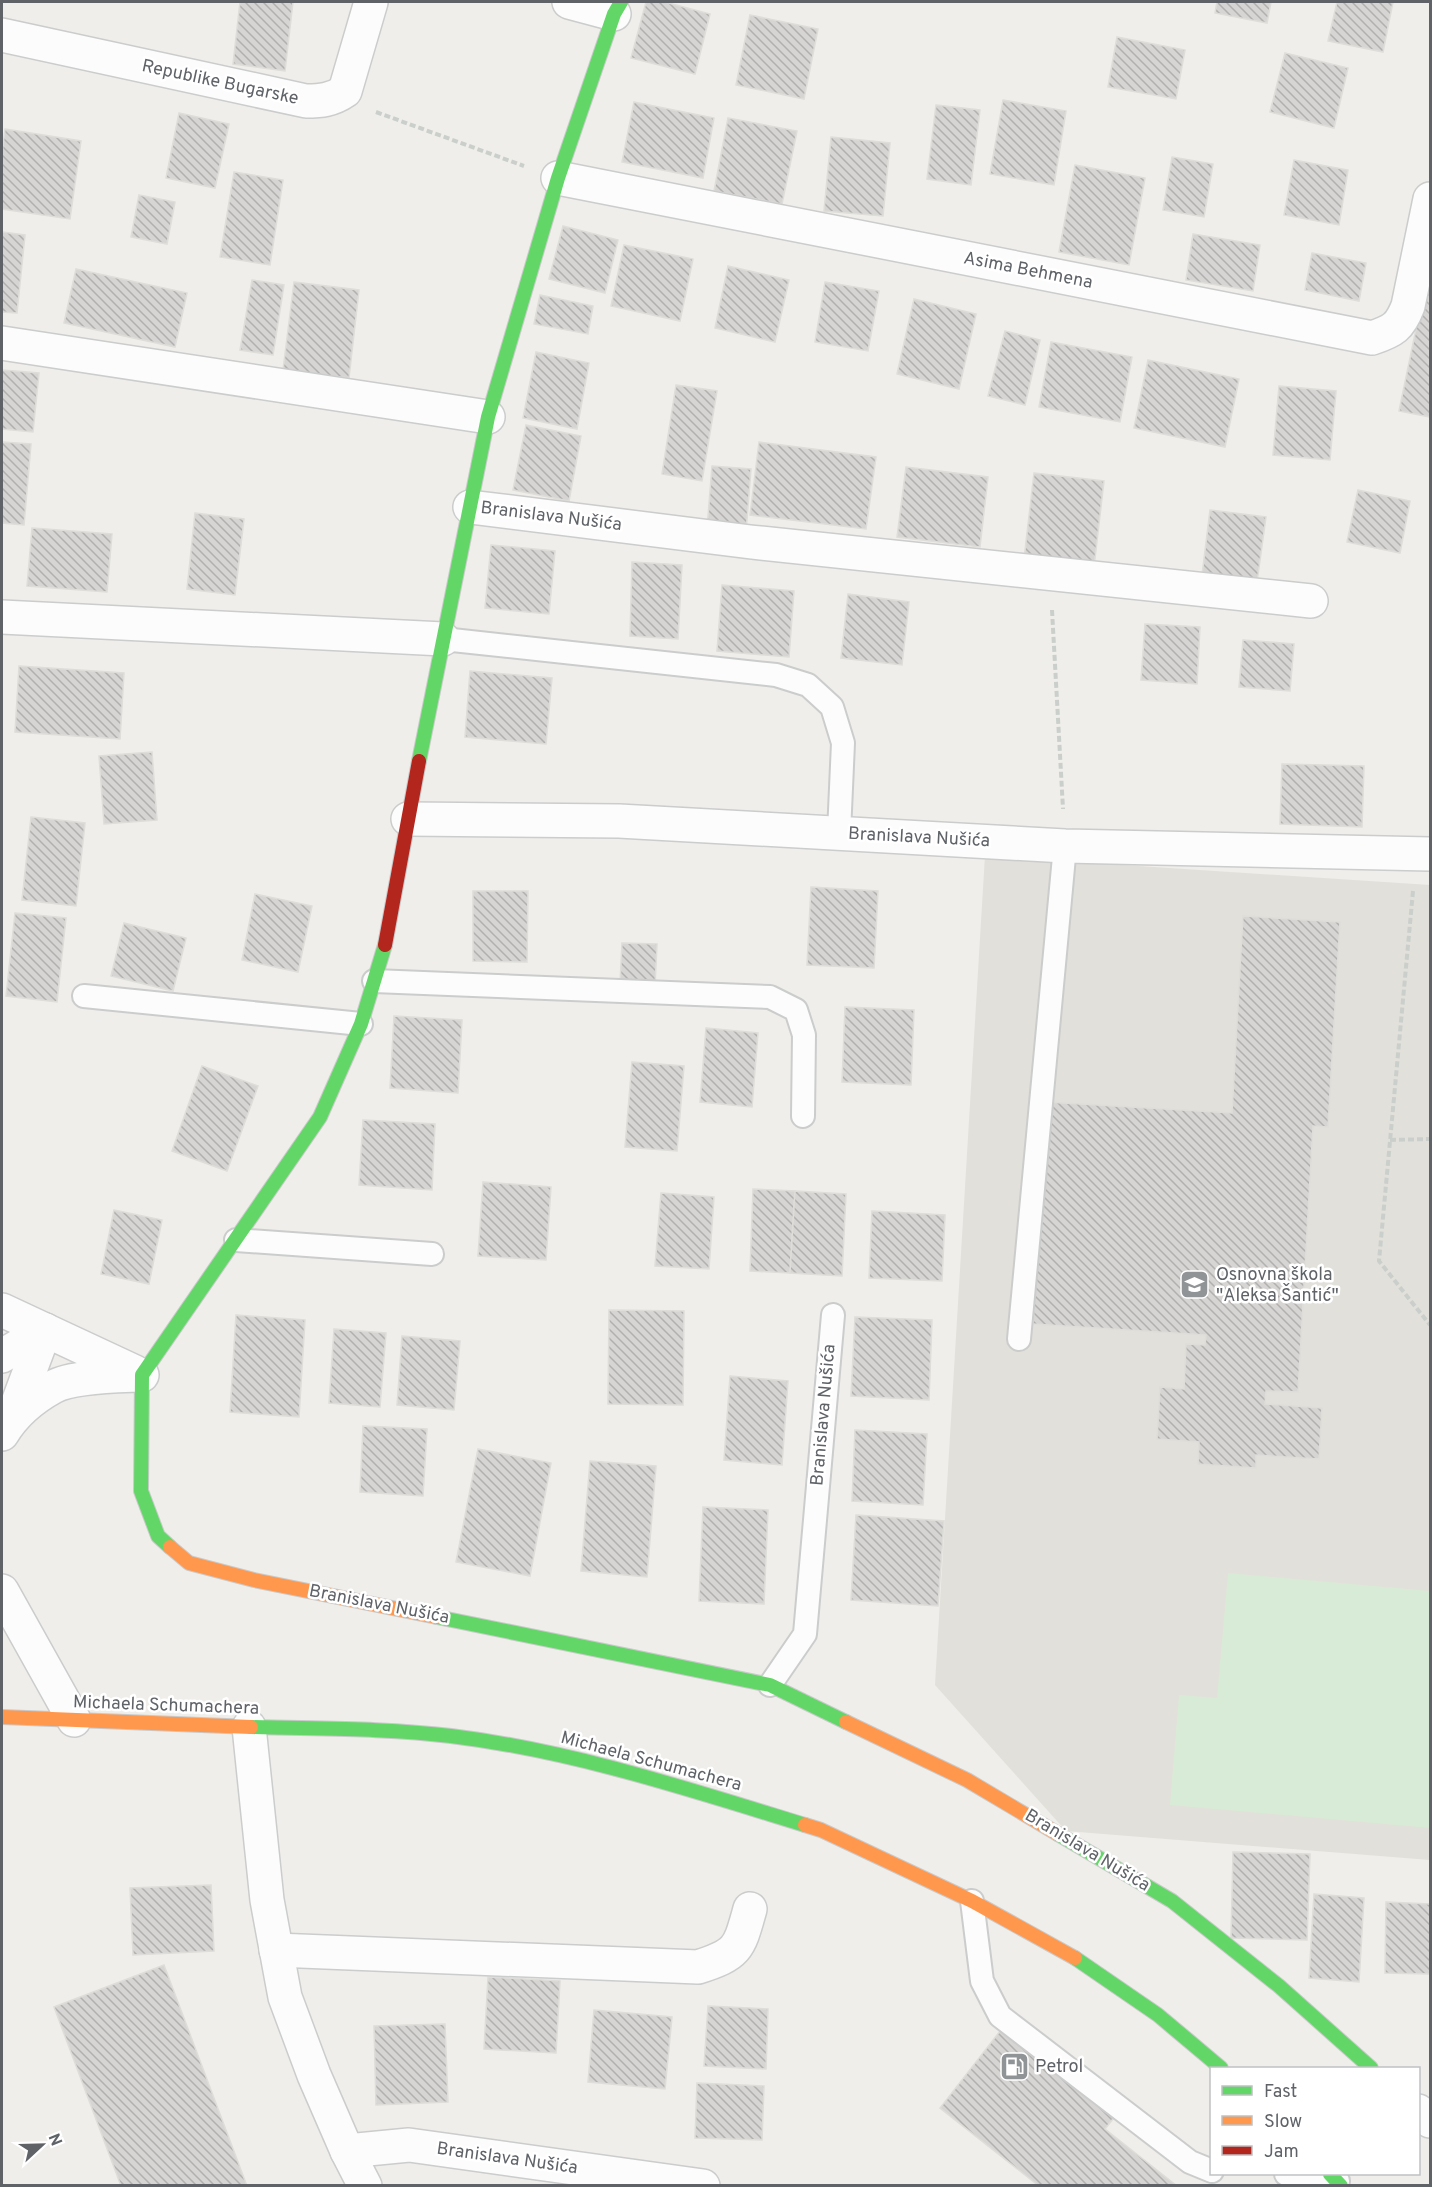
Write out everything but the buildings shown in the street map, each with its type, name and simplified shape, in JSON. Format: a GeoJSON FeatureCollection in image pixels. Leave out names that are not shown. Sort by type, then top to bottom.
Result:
{"type":"FeatureCollection","features":[{"type":"Feature","properties":{"kind":"street"},"geometry":{"type":"LineString","coordinates":[[336,97],[345,91],[371,2]]}},
{"type":"Feature","properties":{"kind":"street"},"geometry":{"type":"LineString","coordinates":[[569,2],[617,8]]}},
{"type":"Feature","properties":{"kind":"street","name":"Branislava Nušića"},"geometry":{"type":"LineString","coordinates":[[617,8],[558,178],[488,417],[408,819],[387,939],[361,1024],[320,1118],[142,1375],[141,1491],[158,1536],[189,1563],[254,1580],[770,1685],[967,1780],[1172,1901],[1279,1986],[1370,2067]]}},
{"type":"Feature","properties":{"kind":"street","name":"Republike Bugarske"},"geometry":{"type":"LineString","coordinates":[[2,35],[306,101],[322,101],[336,97]]}},
{"type":"Feature","properties":{"kind":"street","name":"Asima Behmena"},"geometry":{"type":"LineString","coordinates":[[558,178],[1372,338],[1390,332],[1402,322],[1427,232],[1431,200]]}},
{"type":"Feature","properties":{"kind":"street"},"geometry":{"type":"LineString","coordinates":[[2,343],[488,417]]}},
{"type":"Feature","properties":{"kind":"street","name":"Branislava Nušića"},"geometry":{"type":"LineString","coordinates":[[470,507],[751,542],[1311,601]]}},
{"type":"Feature","properties":{"kind":"street"},"geometry":{"type":"LineString","coordinates":[[2,617],[443,639]]}},
{"type":"Feature","properties":{"kind":"street","name":"Branislava Nušića"},"geometry":{"type":"LineString","coordinates":[[408,819],[619,821],[1065,846],[1424,854]]}},
{"type":"Feature","properties":{"kind":"street"},"geometry":{"type":"LineString","coordinates":[[2,1310],[142,1375]]}},
{"type":"Feature","properties":{"kind":"street"},"geometry":{"type":"LineString","coordinates":[[2,1356],[45,1330]]}},
{"type":"Feature","properties":{"kind":"street"},"geometry":{"type":"LineString","coordinates":[[7,1425],[45,1330]]}},
{"type":"Feature","properties":{"kind":"street"},"geometry":{"type":"LineString","coordinates":[[7,1425],[55,1386],[97,1377],[142,1375]]}},
{"type":"Feature","properties":{"kind":"street"},"geometry":{"type":"LineString","coordinates":[[2,1591],[74,1720]]}},
{"type":"Feature","properties":{"kind":"street","name":"Michaela Schumachera"},"geometry":{"type":"LineString","coordinates":[[2,1717],[450,1736],[515,1746],[647,1776],[821,1830],[972,1901],[1064,1950],[1158,2015],[1220,2067]]}},
{"type":"Feature","properties":{"kind":"street"},"geometry":{"type":"LineString","coordinates":[[249,1727],[267,1900],[285,1997],[314,2075],[365,2186]]}},
{"type":"Feature","properties":{"kind":"street"},"geometry":{"type":"LineString","coordinates":[[276,1950],[698,1967],[723,1959],[740,1943],[750,1909]]}},
{"type":"Feature","properties":{"kind":"street","name":"Branislava Nušića"},"geometry":{"type":"LineString","coordinates":[[347,2151],[409,2145],[703,2186]]}},
{"type":"Feature","properties":{"kind":"lane"},"geometry":{"type":"LineString","coordinates":[[443,639],[776,675],[808,685],[832,707],[843,743],[839,833]]}},
{"type":"Feature","properties":{"kind":"lane"},"geometry":{"type":"LineString","coordinates":[[1019,1339],[1065,846]]}},
{"type":"Feature","properties":{"kind":"lane"},"geometry":{"type":"LineString","coordinates":[[374,981],[770,997],[796,1010],[804,1035],[803,1116]]}},
{"type":"Feature","properties":{"kind":"lane"},"geometry":{"type":"LineString","coordinates":[[84,996],[361,1024]]}},
{"type":"Feature","properties":{"kind":"lane"},"geometry":{"type":"LineString","coordinates":[[236,1240],[432,1254]]}},
{"type":"Feature","properties":{"kind":"lane","name":"Branislava Nušića"},"geometry":{"type":"LineString","coordinates":[[770,1685],[805,1634],[833,1315]]}},
{"type":"Feature","properties":{"kind":"lane"},"geometry":{"type":"LineString","coordinates":[[972,1901],[982,1981],[1000,2016],[1190,2162],[1210,2170]]}},
{"type":"Feature","properties":{"kind":"lane"},"geometry":{"type":"LineString","coordinates":[[1294,2175],[1336,2180]]}},
{"type":"Feature","properties":{"kind":"path"},"geometry":{"type":"LineString","coordinates":[[336,97],[558,178]]}},
{"type":"Feature","properties":{"kind":"path"},"geometry":{"type":"LineString","coordinates":[[1050,573],[1065,846]]}},
{"type":"Feature","properties":{"kind":"path"},"geometry":{"type":"LineString","coordinates":[[1424,854],[1390,1140],[1379,1261],[1431,1325]]}},
{"type":"Feature","properties":{"kind":"path"},"geometry":{"type":"LineString","coordinates":[[1390,1140],[1431,1139]]}},
{"type":"Feature","properties":{"kind":"shaded area","name":"Osnovna škola \"Aleksa Šantić\""},"geometry":{"type":"Polygon","coordinates":[[[985,856],[1430,885],[1430,1860],[1066,1831],[935,1685],[985,856]]]}},
{"type":"Feature","properties":{"kind":"green space"},"geometry":{"type":"Polygon","coordinates":[[[1228,1573],[1430,1591],[1430,1828],[1170,1805],[1179,1695],[1217,1698],[1228,1573]]]}},
{"type":"Feature","properties":{"kind":"traffic: fast"},"geometry":{"type":"LineString","coordinates":[[419,761],[488,417],[558,178],[614,14],[621,2]]}},
{"type":"Feature","properties":{"kind":"traffic: fast"},"geometry":{"type":"LineString","coordinates":[[170,1547],[158,1536],[141,1491],[142,1375],[320,1117],[361,1024],[385,945]]}},
{"type":"Feature","properties":{"kind":"traffic: fast"},"geometry":{"type":"LineString","coordinates":[[437,1617],[770,1685],[846,1722]]}},
{"type":"Feature","properties":{"kind":"traffic: fast"},"geometry":{"type":"LineString","coordinates":[[251,1727],[401,1732],[496,1743],[586,1761],[805,1825]]}},
{"type":"Feature","properties":{"kind":"traffic: fast"},"geometry":{"type":"LineString","coordinates":[[1058,1834],[1172,1901],[1279,1986],[1370,2067]]}},
{"type":"Feature","properties":{"kind":"traffic: fast"},"geometry":{"type":"LineString","coordinates":[[1075,1958],[1158,2015],[1220,2067]]}},
{"type":"Feature","properties":{"kind":"traffic: fast"},"geometry":{"type":"LineString","coordinates":[[1331,2175],[1341,2186]]}},
{"type":"Feature","properties":{"kind":"traffic: slow"},"geometry":{"type":"LineString","coordinates":[[170,1547],[189,1563],[254,1580],[437,1617]]}},
{"type":"Feature","properties":{"kind":"traffic: slow"},"geometry":{"type":"LineString","coordinates":[[2,1717],[251,1727]]}},
{"type":"Feature","properties":{"kind":"traffic: slow"},"geometry":{"type":"LineString","coordinates":[[846,1722],[967,1780],[1058,1834]]}},
{"type":"Feature","properties":{"kind":"traffic: slow"},"geometry":{"type":"LineString","coordinates":[[805,1825],[821,1830],[972,1901],[1075,1958]]}},
{"type":"Feature","properties":{"kind":"traffic: jam"},"geometry":{"type":"LineString","coordinates":[[385,945],[419,761]]}},
{"type":"Feature","properties":{"kind":"place","name":"Osnovna škola \"Aleksa Šantić\""},"geometry":{"type":"Point","coordinates":[1195,1285]}},
{"type":"Feature","properties":{"kind":"place","name":"Petrol"},"geometry":{"type":"Point","coordinates":[1014,2067]}}]}
